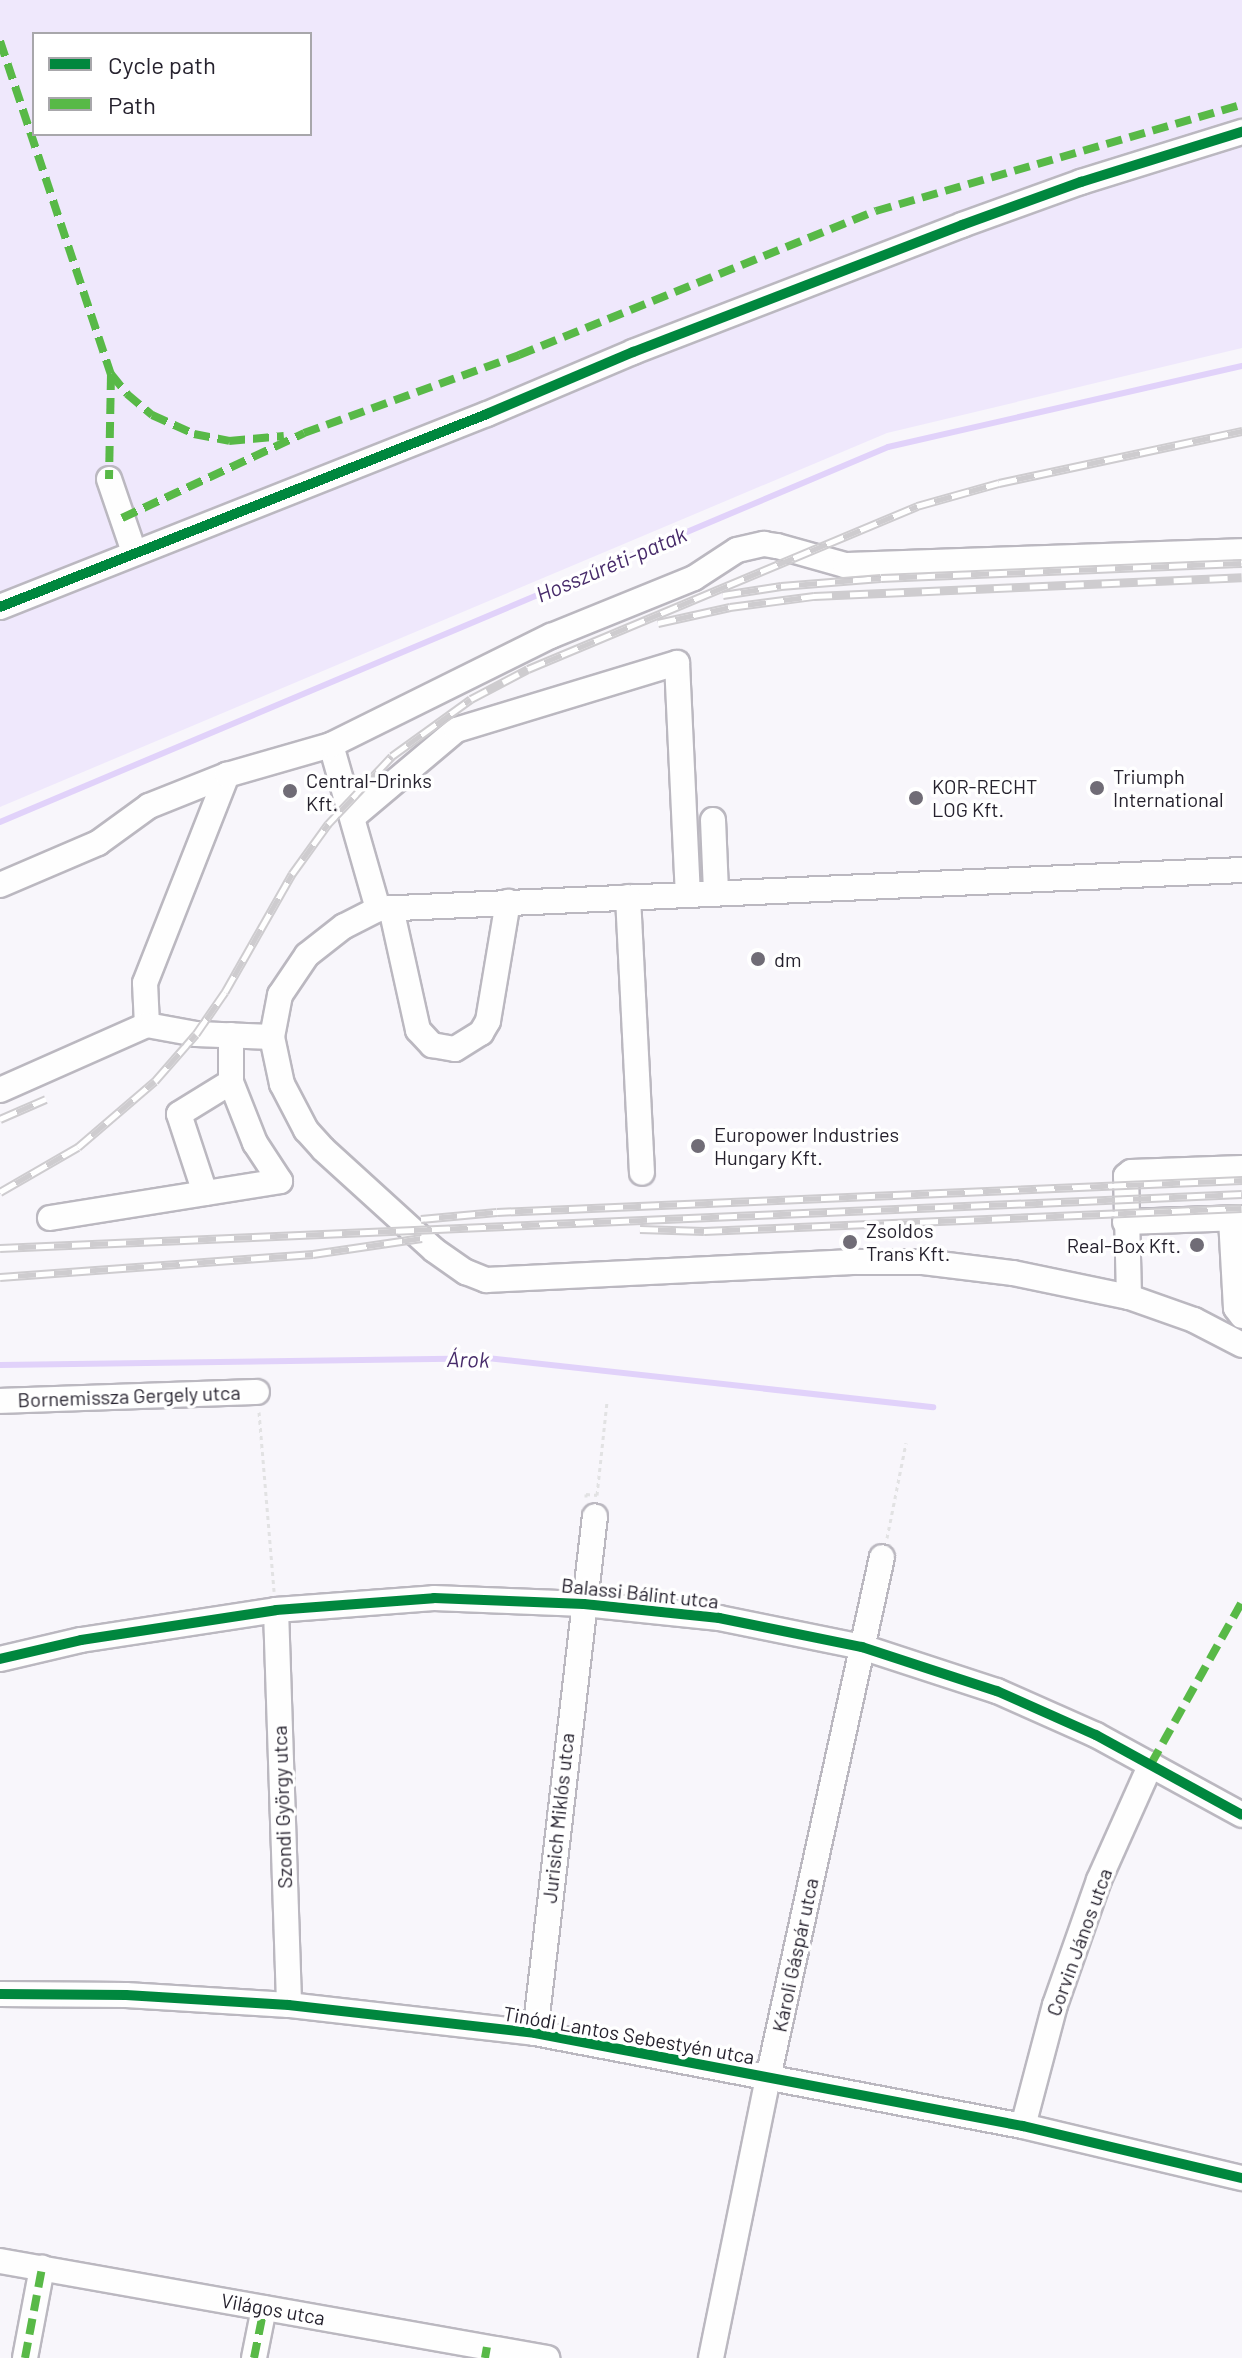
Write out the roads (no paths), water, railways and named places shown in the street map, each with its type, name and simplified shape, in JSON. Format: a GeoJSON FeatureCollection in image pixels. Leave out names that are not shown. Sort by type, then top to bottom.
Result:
{"type":"FeatureCollection","features":[{"type":"Feature","properties":{"kind":"street"},"geometry":{"type":"LineString","coordinates":[[0,607],[487,414],[633,352],[962,225],[1081,182],[1242,132]]}},
{"type":"Feature","properties":{"kind":"street"},"geometry":{"type":"LineString","coordinates":[[109,479],[134,552]]}},
{"type":"Feature","properties":{"kind":"street"},"geometry":{"type":"LineString","coordinates":[[0,885],[98,843],[149,806],[227,775],[331,745],[551,636],[675,587],[750,546],[777,546],[845,565],[1242,551]]}},
{"type":"Feature","properties":{"kind":"street"},"geometry":{"type":"LineString","coordinates":[[354,816],[456,730],[677,663],[688,894]]}},
{"type":"Feature","properties":{"kind":"street"},"geometry":{"type":"LineString","coordinates":[[331,745],[384,908],[418,1030],[432,1045],[455,1049],[481,1033],[488,1021],[508,902]]}},
{"type":"Feature","properties":{"kind":"street"},"geometry":{"type":"LineString","coordinates":[[147,1025],[145,983],[227,775]]}},
{"type":"Feature","properties":{"kind":"street"},"geometry":{"type":"LineString","coordinates":[[713,820],[716,892]]}},
{"type":"Feature","properties":{"kind":"street"},"geometry":{"type":"LineString","coordinates":[[1242,870],[384,908],[344,926],[307,955],[280,995],[272,1037],[282,1084],[306,1130],[434,1250],[466,1272],[486,1280],[858,1262],[923,1262],[1013,1273],[1129,1297],[1194,1320],[1242,1345]]}},
{"type":"Feature","properties":{"kind":"street"},"geometry":{"type":"LineString","coordinates":[[628,897],[642,1173]]}},
{"type":"Feature","properties":{"kind":"street"},"geometry":{"type":"LineString","coordinates":[[0,1090],[147,1025],[272,1037]]}},
{"type":"Feature","properties":{"kind":"street"},"geometry":{"type":"LineString","coordinates":[[50,1218],[280,1181],[255,1143],[231,1082],[231,1035]]}},
{"type":"Feature","properties":{"kind":"street"},"geometry":{"type":"LineString","coordinates":[[205,1193],[179,1114],[231,1082]]}},
{"type":"Feature","properties":{"kind":"street"},"geometry":{"type":"LineString","coordinates":[[1129,1297],[1124,1179],[1131,1172],[1242,1168]]}},
{"type":"Feature","properties":{"kind":"street"},"geometry":{"type":"LineString","coordinates":[[1125,1222],[1237,1218],[1236,1308],[1242,1316]]}},
{"type":"Feature","properties":{"kind":"street","name":"Bornemissza Gergely utca"},"geometry":{"type":"LineString","coordinates":[[0,1401],[257,1392]]}},
{"type":"Feature","properties":{"kind":"street","name":"Jurisich Miklós utca"},"geometry":{"type":"LineString","coordinates":[[535,2033],[584,1604],[591,1505]]}},
{"type":"Feature","properties":{"kind":"street","name":"Károli Gáspár utca"},"geometry":{"type":"LineString","coordinates":[[711,2358],[768,2078],[884,1549]]}},
{"type":"Feature","properties":{"kind":"street","name":"Balassi Bálint utca"},"geometry":{"type":"LineString","coordinates":[[0,1659],[81,1640],[276,1610],[434,1598],[584,1604],[719,1618],[862,1647],[997,1691],[1151,1764],[1242,1815]]}},
{"type":"Feature","properties":{"kind":"street","name":"Szondi György utca"},"geometry":{"type":"LineString","coordinates":[[276,1610],[289,2005]]}},
{"type":"Feature","properties":{"kind":"street","name":"Corvin János utca"},"geometry":{"type":"LineString","coordinates":[[1023,2126],[1055,2005],[1099,1880],[1151,1764]]}},
{"type":"Feature","properties":{"kind":"street","name":"Tinódi Lantos Sebestyén utca"},"geometry":{"type":"LineString","coordinates":[[0,1994],[126,1995],[289,2005],[535,2033],[1023,2126],[1242,2178]]}},
{"type":"Feature","properties":{"kind":"street","name":"Világos utca"},"geometry":{"type":"LineString","coordinates":[[0,2261],[486,2352],[547,2358]]}},
{"type":"Feature","properties":{"kind":"street"},"geometry":{"type":"LineString","coordinates":[[25,2358],[42,2268]]}},
{"type":"Feature","properties":{"kind":"street"},"geometry":{"type":"LineString","coordinates":[[254,2358],[264,2308]]}},
{"type":"Feature","properties":{"kind":"waterway","name":"Hosszúréti-patak"},"geometry":{"type":"LineString","coordinates":[[0,822],[888,447],[1242,366]]}},
{"type":"Feature","properties":{"kind":"waterway","name":"Árok"},"geometry":{"type":"LineString","coordinates":[[0,1365],[487,1358],[933,1407]]}},
{"type":"Feature","properties":{"kind":"railway"},"geometry":{"type":"LineString","coordinates":[[0,1192],[78,1147],[155,1081],[196,1034],[225,992],[292,874],[328,824],[392,756],[471,699],[528,669],[917,506],[999,483],[1242,431]]}},
{"type":"Feature","properties":{"kind":"railway"},"geometry":{"type":"LineString","coordinates":[[723,595],[781,586],[881,578],[1242,563]]}},
{"type":"Feature","properties":{"kind":"railway"},"geometry":{"type":"LineString","coordinates":[[658,623],[730,607],[814,596],[1242,577]]}},
{"type":"Feature","properties":{"kind":"railway"},"geometry":{"type":"LineString","coordinates":[[0,1119],[46,1099]]}},
{"type":"Feature","properties":{"kind":"railway"},"geometry":{"type":"LineString","coordinates":[[421,1219],[497,1212],[1242,1180]]}},
{"type":"Feature","properties":{"kind":"railway"},"geometry":{"type":"LineString","coordinates":[[0,1248],[1242,1194]]}},
{"type":"Feature","properties":{"kind":"railway"},"geometry":{"type":"LineString","coordinates":[[640,1229],[704,1231],[1242,1208]]}},
{"type":"Feature","properties":{"kind":"railway"},"geometry":{"type":"LineString","coordinates":[[0,1277],[313,1254],[422,1238]]}},
{"type":"Feature","properties":{"kind":"place","name":"Triumph International"},"geometry":{"type":"Point","coordinates":[1097,788]}},
{"type":"Feature","properties":{"kind":"place","name":"Central-Drinks Kft."},"geometry":{"type":"Point","coordinates":[290,791]}},
{"type":"Feature","properties":{"kind":"place","name":"KOR-RECHT LOG Kft."},"geometry":{"type":"Point","coordinates":[916,798]}},
{"type":"Feature","properties":{"kind":"place","name":"dm"},"geometry":{"type":"Point","coordinates":[758,959]}},
{"type":"Feature","properties":{"kind":"place","name":"Europower Industries Hungary Kft."},"geometry":{"type":"Point","coordinates":[698,1146]}},
{"type":"Feature","properties":{"kind":"place","name":"Zsoldos Trans Kft."},"geometry":{"type":"Point","coordinates":[850,1242]}},
{"type":"Feature","properties":{"kind":"place","name":"Real-Box Kft."},"geometry":{"type":"Point","coordinates":[1197,1245]}}]}
